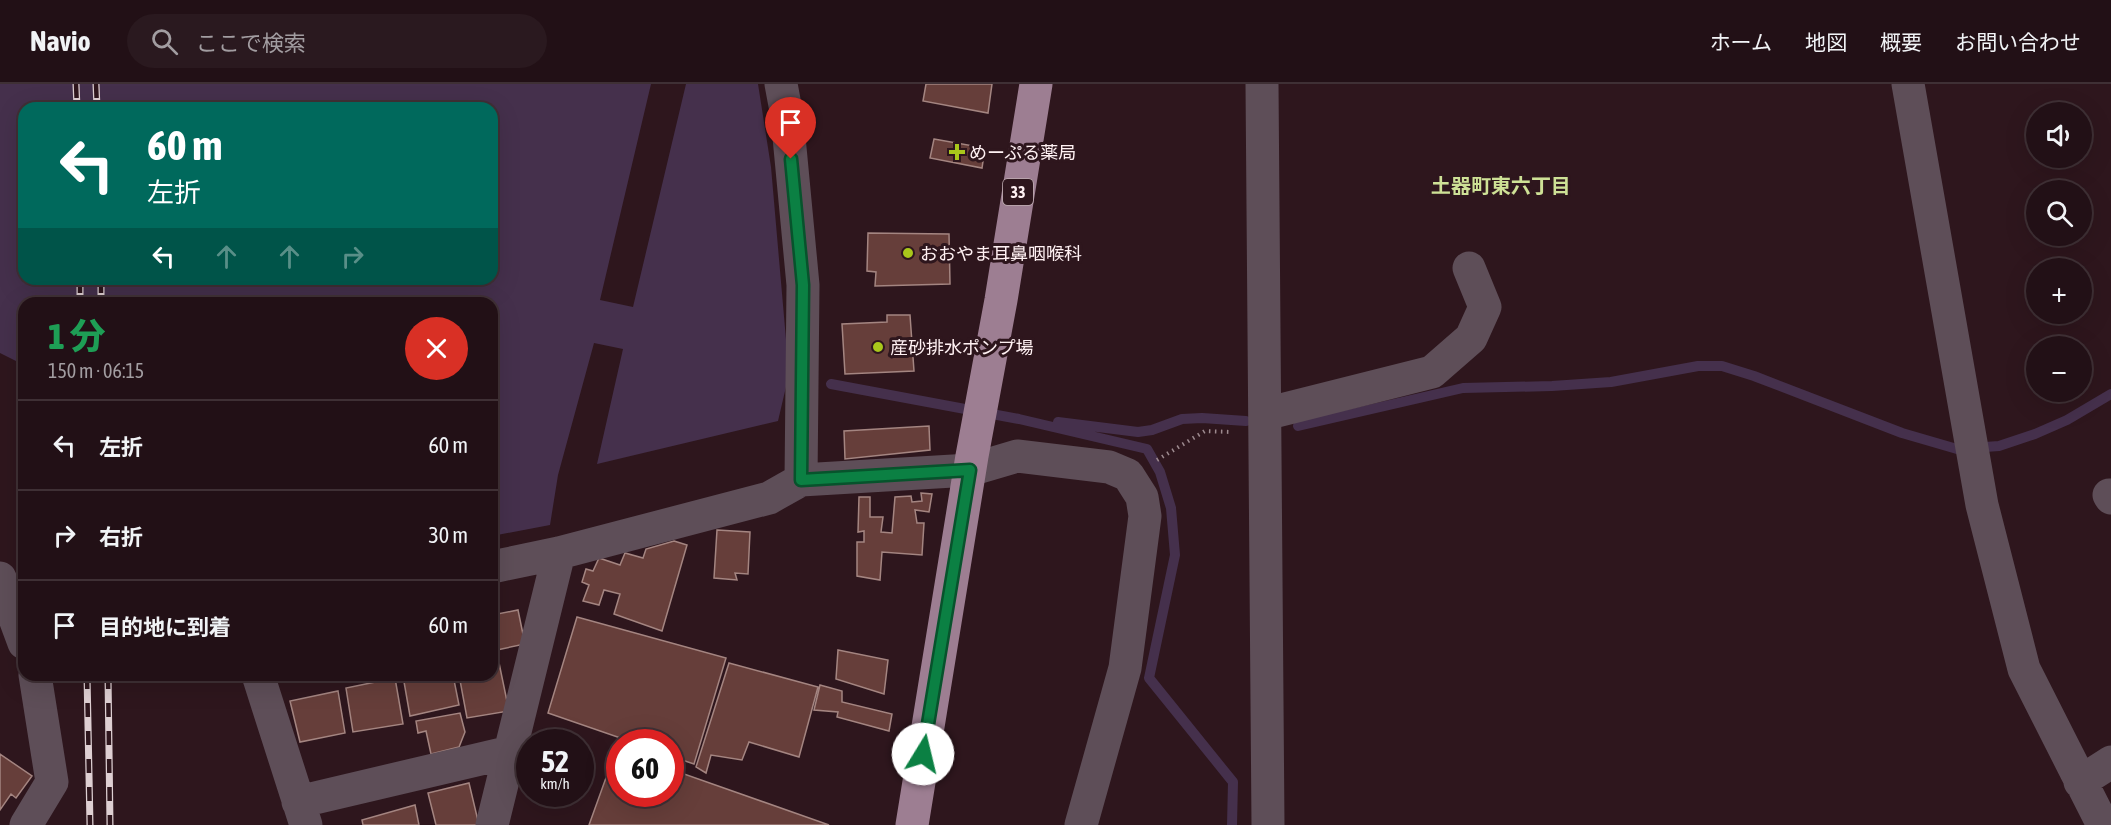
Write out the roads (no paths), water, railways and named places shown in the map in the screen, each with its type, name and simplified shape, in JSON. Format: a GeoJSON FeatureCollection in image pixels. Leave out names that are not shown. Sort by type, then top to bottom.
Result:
{"type":"FeatureCollection","features":[{"type":"Feature","properties":{"kind":"main road","name":"33"},"geometry":{"type":"LineString","coordinates":[[912,825],[1036,84]]}},
{"type":"Feature","properties":{"kind":"street"},"geometry":{"type":"LineString","coordinates":[[781,84],[787,116],[803,285],[801,480]]}},
{"type":"Feature","properties":{"kind":"street"},"geometry":{"type":"LineString","coordinates":[[1262,84],[1268,825]]}},
{"type":"Feature","properties":{"kind":"street"},"geometry":{"type":"LineString","coordinates":[[1908,84],[1982,505],[2024,669],[2103,825]]}},
{"type":"Feature","properties":{"kind":"street"},"geometry":{"type":"LineString","coordinates":[[1265,424],[1432,372],[1471,338],[1485,307],[1469,268]]}},
{"type":"Feature","properties":{"kind":"street"},"geometry":{"type":"LineString","coordinates":[[498,566],[559,553],[769,498],[801,480],[971,463],[1017,456],[1109,467],[1128,475],[1142,497],[1145,516],[1125,668],[1081,825]]}},
{"type":"Feature","properties":{"kind":"street"},"geometry":{"type":"LineString","coordinates":[[492,825],[559,553]]}},
{"type":"Feature","properties":{"kind":"street"},"geometry":{"type":"LineString","coordinates":[[0,578],[18,627]]}},
{"type":"Feature","properties":{"kind":"street"},"geometry":{"type":"LineString","coordinates":[[35,681],[52,782],[53,825]]}},
{"type":"Feature","properties":{"kind":"street"},"geometry":{"type":"LineString","coordinates":[[260,681],[302,813],[510,752]]}},
{"type":"Feature","properties":{"kind":"street"},"geometry":{"type":"LineString","coordinates":[[2080,782],[2111,762]]}},
{"type":"Feature","properties":{"kind":"street"},"geometry":{"type":"LineString","coordinates":[[26,825],[52,782]]}},
{"type":"Feature","properties":{"kind":"waterway"},"geometry":{"type":"LineString","coordinates":[[1298,426],[1463,388],[1611,382],[1698,366],[1722,366],[1902,433],[1957,449],[1999,446],[2035,434],[2067,420],[2111,394]]}},
{"type":"Feature","properties":{"kind":"waterway"},"geometry":{"type":"LineString","coordinates":[[831,384],[1019,419],[1147,449],[1160,472],[1171,508],[1175,555],[1149,678],[1233,782],[1232,825]]}},
{"type":"Feature","properties":{"kind":"waterway"},"geometry":{"type":"LineString","coordinates":[[1058,422],[1138,432],[1152,430],[1182,419],[1246,421]]}},
{"type":"Feature","properties":{"kind":"railway"},"geometry":{"type":"LineString","coordinates":[[76,84],[77,102]]}},
{"type":"Feature","properties":{"kind":"railway"},"geometry":{"type":"LineString","coordinates":[[96,84],[97,102]]}},
{"type":"Feature","properties":{"kind":"railway"},"geometry":{"type":"LineString","coordinates":[[80,285],[80,297]]}},
{"type":"Feature","properties":{"kind":"railway"},"geometry":{"type":"LineString","coordinates":[[101,285],[101,297]]}},
{"type":"Feature","properties":{"kind":"railway"},"geometry":{"type":"LineString","coordinates":[[87,681],[90,825]]}},
{"type":"Feature","properties":{"kind":"railway"},"geometry":{"type":"LineString","coordinates":[[108,681],[110,825]]}},
{"type":"Feature","properties":{"kind":"place","name":"めーぷる薬局"},"geometry":{"type":"Point","coordinates":[957,152]}},
{"type":"Feature","properties":{"kind":"place","name":"おおやま耳鼻咽喉科"},"geometry":{"type":"Point","coordinates":[908,253]}},
{"type":"Feature","properties":{"kind":"place","name":"産砂排水ポンプ場"},"geometry":{"type":"Point","coordinates":[878,347]}},
{"type":"Feature","properties":{"kind":"district","name":"土器町東六丁目"},"geometry":{"type":"Point","coordinates":[1501,185]}}]}
